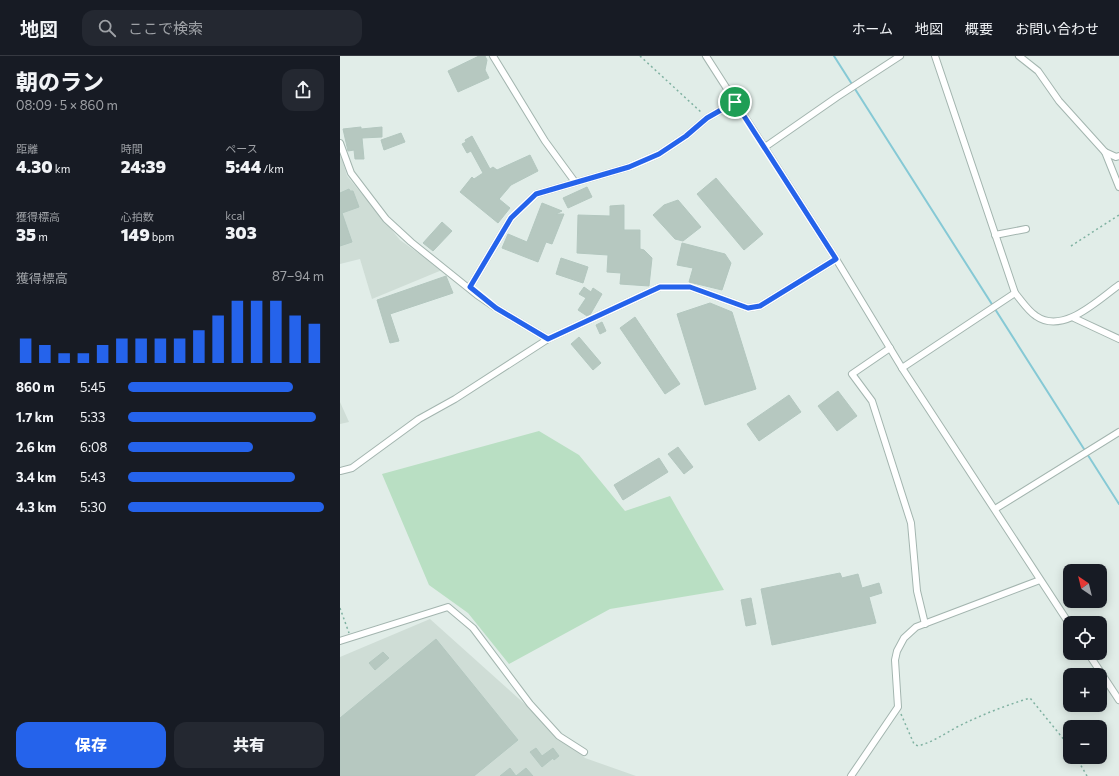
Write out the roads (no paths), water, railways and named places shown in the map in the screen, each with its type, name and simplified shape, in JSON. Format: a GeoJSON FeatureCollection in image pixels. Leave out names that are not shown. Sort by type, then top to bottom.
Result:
{"type":"FeatureCollection","features":[{"type":"Feature","properties":{"kind":"street"},"geometry":{"type":"LineString","coordinates":[[493,56],[545,141],[575,182]]}},
{"type":"Feature","properties":{"kind":"street"},"geometry":{"type":"LineString","coordinates":[[706,56],[836,259],[902,368],[1063,616]]}},
{"type":"Feature","properties":{"kind":"street"},"geometry":{"type":"LineString","coordinates":[[765,147],[837,97],[900,56]]}},
{"type":"Feature","properties":{"kind":"street"},"geometry":{"type":"LineString","coordinates":[[935,56],[1015,293],[1035,316],[1050,322],[1074,318],[1119,285]]}},
{"type":"Feature","properties":{"kind":"street"},"geometry":{"type":"LineString","coordinates":[[1019,56],[1038,71],[1059,101],[1105,152],[1119,187]]}},
{"type":"Feature","properties":{"kind":"street"},"geometry":{"type":"LineString","coordinates":[[470,287],[511,218],[536,194],[629,167],[659,154],[686,136],[707,118],[735,102]]}},
{"type":"Feature","properties":{"kind":"street"},"geometry":{"type":"LineString","coordinates":[[340,143],[351,173],[386,218],[412,242],[496,308],[548,339]]}},
{"type":"Feature","properties":{"kind":"street"},"geometry":{"type":"LineString","coordinates":[[1105,152],[1116,157],[1119,156]]}},
{"type":"Feature","properties":{"kind":"street"},"geometry":{"type":"LineString","coordinates":[[995,235],[1026,229]]}},
{"type":"Feature","properties":{"kind":"street"},"geometry":{"type":"LineString","coordinates":[[340,471],[352,468],[419,419],[456,399],[548,339],[660,287],[690,287],[748,308],[760,306],[836,259]]}},
{"type":"Feature","properties":{"kind":"street"},"geometry":{"type":"LineString","coordinates":[[902,368],[1015,293]]}},
{"type":"Feature","properties":{"kind":"street"},"geometry":{"type":"LineString","coordinates":[[1074,318],[1119,339]]}},
{"type":"Feature","properties":{"kind":"street"},"geometry":{"type":"LineString","coordinates":[[890,348],[852,374],[872,401],[911,523],[917,591],[925,624]]}},
{"type":"Feature","properties":{"kind":"street"},"geometry":{"type":"LineString","coordinates":[[995,509],[1119,432]]}},
{"type":"Feature","properties":{"kind":"street"},"geometry":{"type":"LineString","coordinates":[[851,776],[898,707],[895,660],[897,651],[904,638],[916,627],[1040,580]]}},
{"type":"Feature","properties":{"kind":"street"},"geometry":{"type":"LineString","coordinates":[[340,641],[448,607],[473,628],[530,704],[559,736],[584,752]]}},
{"type":"Feature","properties":{"kind":"street"},"geometry":{"type":"LineString","coordinates":[[1093,660],[1119,700]]}},
{"type":"Feature","properties":{"kind":"waterway"},"geometry":{"type":"LineString","coordinates":[[834,56],[1119,504]]}}]}
